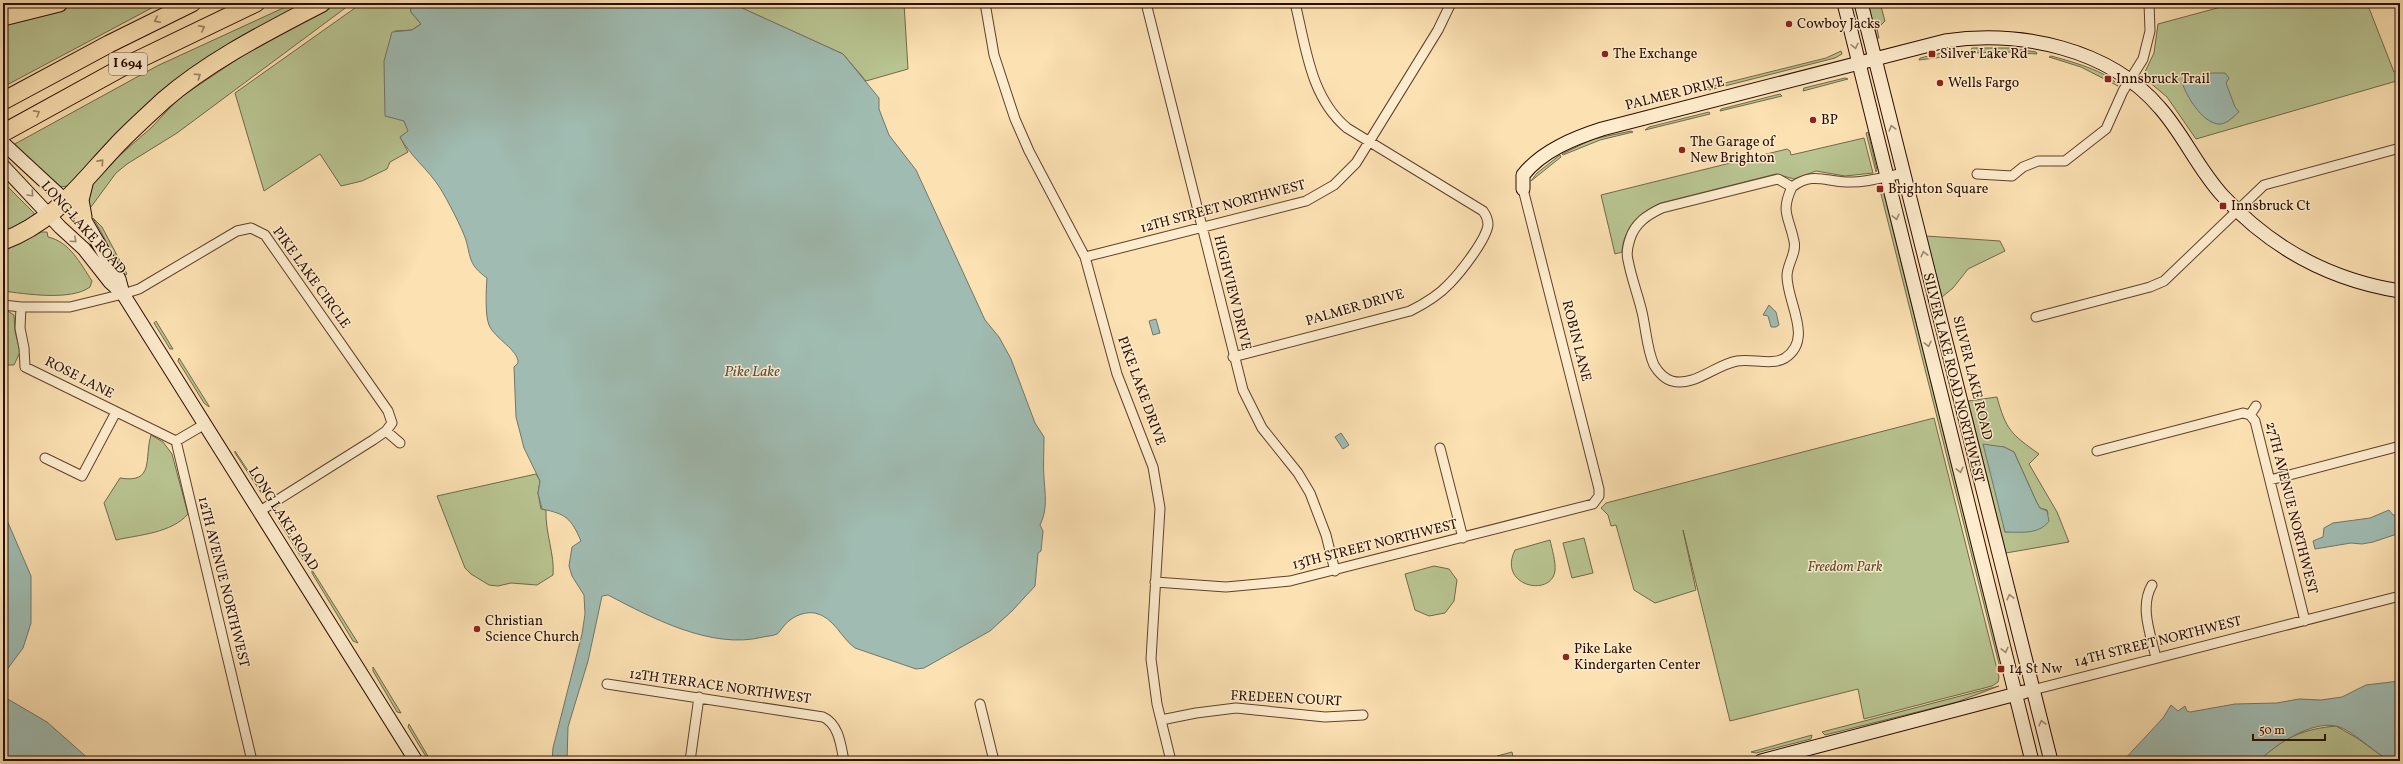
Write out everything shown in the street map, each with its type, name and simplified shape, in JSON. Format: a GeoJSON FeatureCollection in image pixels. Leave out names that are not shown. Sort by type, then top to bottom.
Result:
{"type":"FeatureCollection","features":[{"type":"Feature","properties":{"kind":"highway"},"geometry":{"type":"LineString","coordinates":[[3,17],[59,3]]}},
{"type":"Feature","properties":{"kind":"highway","name":"I 694"},"geometry":{"type":"LineString","coordinates":[[3,102],[109,44],[192,3]]}},
{"type":"Feature","properties":{"kind":"highway","name":"I 694"},"geometry":{"type":"LineString","coordinates":[[3,133],[123,67],[256,3]]}},
{"type":"Feature","properties":{"kind":"highway"},"geometry":{"type":"LineString","coordinates":[[3,241],[25,231],[51,215],[128,134],[179,89],[233,52],[322,3]]}},
{"type":"Feature","properties":{"kind":"highway"},"geometry":{"type":"LineString","coordinates":[[83,217],[80,200],[85,180]]}},
{"type":"Feature","properties":{"kind":"street","name":"PIKE LAKE DRIVE"},"geometry":{"type":"LineString","coordinates":[[985,3],[994,55],[1015,119],[1029,151],[1085,258],[1117,374],[1153,467],[1160,508],[1151,659],[1152,679],[1171,761]]}},
{"type":"Feature","properties":{"kind":"street","name":"HIGHVIEW DRIVE"},"geometry":{"type":"LineString","coordinates":[[1146,3],[1233,357],[1243,390],[1251,410],[1310,493],[1326,535],[1335,571]]}},
{"type":"Feature","properties":{"kind":"street"},"geometry":{"type":"LineString","coordinates":[[1295,3],[1315,83],[1320,96],[1336,119],[1369,141]]}},
{"type":"Feature","properties":{"kind":"street","name":"12TH STREET NORTHWEST"},"geometry":{"type":"LineString","coordinates":[[1085,258],[1295,204],[1322,193],[1344,176],[1356,163],[1438,30],[1451,3]]}},
{"type":"Feature","properties":{"kind":"street","name":"SILVER LAKE ROAD NORTHWEST"},"geometry":{"type":"LineString","coordinates":[[1844,3],[2032,761]]}},
{"type":"Feature","properties":{"kind":"street","name":"SILVER LAKE ROAD"},"geometry":{"type":"LineString","coordinates":[[1861,3],[2051,761]]}},
{"type":"Feature","properties":{"kind":"street"},"geometry":{"type":"LineString","coordinates":[[1977,174],[2012,176],[2023,167],[2038,161],[2065,161],[2106,129],[2114,109],[2143,59],[2149,41],[2151,14],[2149,3]]}},
{"type":"Feature","properties":{"kind":"street","name":"PALMER DRIVE"},"geometry":{"type":"LineString","coordinates":[[1523,189],[1523,175],[1528,168],[1548,154],[1584,135],[1945,41],[1980,37],[2000,37],[2024,40],[2072,51],[2106,65],[2130,80],[2161,108],[2210,180],[2237,210],[2284,248],[2312,264],[2355,282],[2400,291]]}},
{"type":"Feature","properties":{"kind":"street","name":"PALMER DRIVE"},"geometry":{"type":"LineString","coordinates":[[1233,357],[1391,317],[1417,308],[1436,295],[1460,271],[1486,232],[1487,216],[1482,211],[1369,141]]}},
{"type":"Feature","properties":{"kind":"street","name":"LONG LAKE ROAD"},"geometry":{"type":"LineString","coordinates":[[3,143],[83,217],[119,279],[123,294]]}},
{"type":"Feature","properties":{"kind":"street"},"geometry":{"type":"LineString","coordinates":[[2036,317],[2150,287],[2164,281],[2264,185],[2274,181],[2400,148]]}},
{"type":"Feature","properties":{"kind":"street","name":"LONG LAKE ROAD"},"geometry":{"type":"LineString","coordinates":[[7,170],[84,249],[110,282],[123,294],[416,761]]}},
{"type":"Feature","properties":{"kind":"street"},"geometry":{"type":"LineString","coordinates":[[1792,186],[1785,209],[1795,246],[1787,276],[1799,329],[1798,342],[1784,359],[1771,362],[1756,359],[1722,365],[1692,380],[1682,382],[1666,378],[1654,365],[1639,298],[1627,259],[1630,238],[1637,225],[1649,214],[1662,208],[1769,180],[1778,179],[1792,186],[1813,177],[1846,182],[1904,173]]}},
{"type":"Feature","properties":{"kind":"street","name":"ROBIN LANE"},"geometry":{"type":"LineString","coordinates":[[1523,189],[1599,489],[1596,500]]}},
{"type":"Feature","properties":{"kind":"street","name":"PIKE LAKE CIRCLE"},"geometry":{"type":"LineString","coordinates":[[123,294],[139,289],[238,231],[251,228],[258,230],[265,235],[388,411],[392,423],[386,431]]}},
{"type":"Feature","properties":{"kind":"street"},"geometry":{"type":"LineString","coordinates":[[3,305],[21,307],[70,307],[123,294]]}},
{"type":"Feature","properties":{"kind":"street","name":"ROSE LANE"},"geometry":{"type":"LineString","coordinates":[[21,307],[20,328],[24,348],[25,367],[176,442]]}},
{"type":"Feature","properties":{"kind":"street","name":"27TH AVENUE NORTHWEST"},"geometry":{"type":"LineString","coordinates":[[2256,406],[2250,415],[2255,421],[2305,621]]}},
{"type":"Feature","properties":{"kind":"street"},"geometry":{"type":"LineString","coordinates":[[45,458],[82,476],[116,412]]}},
{"type":"Feature","properties":{"kind":"street"},"geometry":{"type":"LineString","coordinates":[[2097,450],[2243,414],[2250,415]]}},
{"type":"Feature","properties":{"kind":"street"},"geometry":{"type":"LineString","coordinates":[[176,442],[205,424]]}},
{"type":"Feature","properties":{"kind":"street"},"geometry":{"type":"LineString","coordinates":[[260,511],[386,431],[400,443]]}},
{"type":"Feature","properties":{"kind":"street","name":"12TH AVENUE NORTHWEST"},"geometry":{"type":"LineString","coordinates":[[176,442],[252,761]]}},
{"type":"Feature","properties":{"kind":"street"},"geometry":{"type":"LineString","coordinates":[[2270,480],[2400,446]]}},
{"type":"Feature","properties":{"kind":"street"},"geometry":{"type":"LineString","coordinates":[[1440,448],[1463,538]]}},
{"type":"Feature","properties":{"kind":"street","name":"13TH STREET NORTHWEST"},"geometry":{"type":"LineString","coordinates":[[1155,582],[1226,587],[1262,585],[1335,571],[1588,506],[1596,500]]}},
{"type":"Feature","properties":{"kind":"street"},"geometry":{"type":"LineString","coordinates":[[2152,585],[2146,595],[2145,605],[2156,658]]}},
{"type":"Feature","properties":{"kind":"street","name":"14TH STREET NORTHWEST"},"geometry":{"type":"LineString","coordinates":[[1761,761],[2400,596]]}},
{"type":"Feature","properties":{"kind":"street","name":"12TH TERRACE NORTHWEST"},"geometry":{"type":"LineString","coordinates":[[607,684],[816,715],[829,719],[838,734],[844,761]]}},
{"type":"Feature","properties":{"kind":"street"},"geometry":{"type":"LineString","coordinates":[[690,761],[700,697]]}},
{"type":"Feature","properties":{"kind":"street"},"geometry":{"type":"LineString","coordinates":[[980,704],[994,761]]}},
{"type":"Feature","properties":{"kind":"street","name":"FREDEEN COURT"},"geometry":{"type":"LineString","coordinates":[[1161,720],[1236,708],[1325,717],[1363,715]]}},
{"type":"Feature","properties":{"kind":"green space"},"geometry":{"type":"Polygon","coordinates":[[[85,3],[161,3],[3,87],[3,25],[85,3]]]}},
{"type":"Feature","properties":{"kind":"green space"},"geometry":{"type":"Polygon","coordinates":[[[294,3],[312,3],[259,31],[68,186],[59,187],[13,145],[157,66],[294,3]]]}},
{"type":"Feature","properties":{"kind":"green space"},"geometry":{"type":"Polygon","coordinates":[[[337,3],[352,3],[177,133],[127,164],[116,173],[88,211],[85,194],[103,170],[152,127],[178,99],[245,54],[337,3]]]}},
{"type":"Feature","properties":{"kind":"green space"},"geometry":{"type":"Polygon","coordinates":[[[362,3],[410,3],[411,12],[421,24],[412,30],[395,31],[404,121],[409,131],[400,137],[408,152],[390,162],[387,169],[362,181],[341,186],[320,154],[264,191],[235,93],[362,3]]]}},
{"type":"Feature","properties":{"kind":"green space"},"geometry":{"type":"Polygon","coordinates":[[[731,3],[904,3],[908,69],[866,81],[843,54],[731,3]]]}},
{"type":"Feature","properties":{"kind":"green space"},"geometry":{"type":"Polygon","coordinates":[[[1868,3],[1880,3],[1885,21],[1877,29],[1879,38],[1877,38],[1868,3]]]}},
{"type":"Feature","properties":{"kind":"green space"},"geometry":{"type":"Polygon","coordinates":[[[2220,3],[2367,3],[2394,72],[2400,71],[2400,80],[2196,139],[2167,97],[2148,81],[2144,74],[2154,53],[2158,24],[2221,7],[2220,3]]]}},
{"type":"Feature","properties":{"kind":"green space"},"geometry":{"type":"Polygon","coordinates":[[[1972,48],[2009,48],[2036,52],[2037,54],[2008,52],[1970,53],[1972,48]]]}},
{"type":"Feature","properties":{"kind":"green space"},"geometry":{"type":"Polygon","coordinates":[[[1955,50],[1959,55],[1919,60],[1920,58],[1955,50]]]}},
{"type":"Feature","properties":{"kind":"green space"},"geometry":{"type":"Polygon","coordinates":[[[1841,51],[1842,54],[1835,58],[1709,90],[1705,88],[1826,58],[1841,51]]]}},
{"type":"Feature","properties":{"kind":"green space"},"geometry":{"type":"Polygon","coordinates":[[[2051,56],[2098,71],[2114,81],[2118,86],[2081,67],[2049,57],[2051,56]]]}},
{"type":"Feature","properties":{"kind":"green space"},"geometry":{"type":"Polygon","coordinates":[[[1845,78],[1848,79],[1803,91],[1804,88],[1845,78]]]}},
{"type":"Feature","properties":{"kind":"green space"},"geometry":{"type":"Polygon","coordinates":[[[1780,94],[1782,96],[1720,111],[1721,109],[1780,94]]]}},
{"type":"Feature","properties":{"kind":"green space"},"geometry":{"type":"Polygon","coordinates":[[[1709,112],[1710,114],[1645,130],[1649,127],[1709,112]]]}},
{"type":"Feature","properties":{"kind":"green space"},"geometry":{"type":"Polygon","coordinates":[[[1631,131],[1633,132],[1600,140],[1563,155],[1562,154],[1593,139],[1631,131]]]}},
{"type":"Feature","properties":{"kind":"green space"},"geometry":{"type":"Polygon","coordinates":[[[1868,132],[1877,170],[1876,172],[1866,133],[1868,132]]]}},
{"type":"Feature","properties":{"kind":"green space"},"geometry":{"type":"Polygon","coordinates":[[[1864,138],[1873,173],[1845,176],[1816,171],[1794,179],[1776,174],[1661,203],[1646,211],[1634,222],[1626,236],[1622,252],[1615,254],[1601,195],[1787,149],[1790,151],[1791,155],[1864,138]]]}},
{"type":"Feature","properties":{"kind":"green space"},"geometry":{"type":"Polygon","coordinates":[[[1560,155],[1561,157],[1531,181],[1537,173],[1560,155]]]}},
{"type":"Feature","properties":{"kind":"green space"},"geometry":{"type":"Polygon","coordinates":[[[3,182],[34,213],[34,216],[3,236],[3,182]]]}},
{"type":"Feature","properties":{"kind":"green space"},"geometry":{"type":"Polygon","coordinates":[[[1880,190],[1883,190],[2002,667],[2000,668],[1880,190]]]}},
{"type":"Feature","properties":{"kind":"green space"},"geometry":{"type":"Polygon","coordinates":[[[93,218],[102,227],[127,274],[125,275],[120,268],[93,218]]]}},
{"type":"Feature","properties":{"kind":"green space"},"geometry":{"type":"Polygon","coordinates":[[[41,232],[47,232],[48,237],[62,243],[74,254],[92,281],[90,287],[72,294],[60,295],[36,295],[3,291],[3,251],[41,232]]]}},
{"type":"Feature","properties":{"kind":"green space"},"geometry":{"type":"Polygon","coordinates":[[[1926,236],[2000,241],[2005,251],[1968,269],[1953,288],[1942,297],[1926,236]]]}},
{"type":"Feature","properties":{"kind":"green space"},"geometry":{"type":"Polygon","coordinates":[[[3,308],[14,315],[15,331],[20,352],[14,365],[6,365],[3,368],[3,308]]]}},
{"type":"Feature","properties":{"kind":"green space"},"geometry":{"type":"Polygon","coordinates":[[[156,321],[173,349],[170,349],[154,323],[156,321]]]}},
{"type":"Feature","properties":{"kind":"green space"},"geometry":{"type":"Polygon","coordinates":[[[179,358],[209,407],[204,403],[178,361],[179,358]]]}},
{"type":"Feature","properties":{"kind":"green space"},"geometry":{"type":"Polygon","coordinates":[[[1997,397],[2003,417],[2011,430],[2016,436],[2039,454],[2029,464],[2057,512],[2069,542],[2006,553],[1968,401],[1997,397]],[[1990,446],[2005,532],[2035,530],[2048,514],[2047,510],[2040,508],[2037,503],[2014,452],[2004,447],[1990,446]]]}},
{"type":"Feature","properties":{"kind":"green space","name":"Freedom Park"},"geometry":{"type":"Polygon","coordinates":[[[1934,418],[1999,677],[1998,682],[1992,686],[1864,719],[1858,689],[1730,721],[1683,530],[1696,590],[1655,603],[1634,590],[1616,525],[1611,526],[1608,515],[1601,508],[1606,503],[1934,418]]]}},
{"type":"Feature","properties":{"kind":"green space"},"geometry":{"type":"Polygon","coordinates":[[[151,435],[163,442],[172,454],[188,514],[173,525],[164,529],[144,535],[116,540],[104,503],[120,478],[131,479],[139,477],[143,473],[146,467],[151,435]]]}},
{"type":"Feature","properties":{"kind":"green space"},"geometry":{"type":"Polygon","coordinates":[[[235,451],[260,489],[262,494],[235,453],[235,451]]]}},
{"type":"Feature","properties":{"kind":"green space"},"geometry":{"type":"Polygon","coordinates":[[[536,474],[540,481],[538,493],[541,509],[546,510],[547,527],[553,560],[553,575],[537,585],[511,583],[498,586],[489,585],[471,574],[465,568],[437,496],[536,474]]]}},
{"type":"Feature","properties":{"kind":"green space"},"geometry":{"type":"Polygon","coordinates":[[[279,517],[306,561],[303,560],[279,522],[279,517]]]}},
{"type":"Feature","properties":{"kind":"green space"},"geometry":{"type":"Polygon","coordinates":[[[1584,538],[1593,573],[1572,578],[1563,543],[1584,538]]]}},
{"type":"Feature","properties":{"kind":"green space"},"geometry":{"type":"Polygon","coordinates":[[[1550,540],[1555,567],[1555,571],[1551,579],[1545,584],[1536,586],[1519,580],[1513,572],[1511,562],[1515,550],[1550,540]]]}},
{"type":"Feature","properties":{"kind":"green space"},"geometry":{"type":"Polygon","coordinates":[[[1434,566],[1449,569],[1457,580],[1454,601],[1445,613],[1429,616],[1415,610],[1405,574],[1434,566]]]}},
{"type":"Feature","properties":{"kind":"green space"},"geometry":{"type":"Polygon","coordinates":[[[312,570],[358,643],[353,641],[312,573],[312,570]]]}},
{"type":"Feature","properties":{"kind":"green space"},"geometry":{"type":"Polygon","coordinates":[[[373,667],[401,713],[397,712],[373,671],[373,667]]]}},
{"type":"Feature","properties":{"kind":"green space"},"geometry":{"type":"Polygon","coordinates":[[[1999,686],[1957,702],[1825,735],[1822,732],[1999,686]]]}},
{"type":"Feature","properties":{"kind":"green space"},"geometry":{"type":"Polygon","coordinates":[[[409,724],[429,758],[425,755],[408,727],[409,724]]]}},
{"type":"Feature","properties":{"kind":"green space"},"geometry":{"type":"Polygon","coordinates":[[[2336,726],[2357,738],[2389,761],[2259,761],[2285,740],[2314,729],[2336,726]]]}},
{"type":"Feature","properties":{"kind":"green space"},"geometry":{"type":"Polygon","coordinates":[[[1812,735],[1811,739],[1756,753],[1751,752],[1812,735]]]}},
{"type":"Feature","properties":{"kind":"green space"},"geometry":{"type":"Polygon","coordinates":[[[1512,752],[1514,761],[1498,761],[1497,756],[1512,752]]]}},
{"type":"Feature","properties":{"kind":"water","name":"Pike Lake"},"geometry":{"type":"Polygon","coordinates":[[[410,3],[731,3],[843,54],[879,98],[879,109],[889,135],[916,170],[985,320],[999,337],[1011,359],[1035,423],[1044,437],[1045,507],[1043,519],[1040,525],[1043,531],[1041,551],[1038,553],[1035,586],[1012,611],[990,631],[924,668],[916,669],[855,648],[832,623],[822,615],[815,613],[801,614],[793,618],[774,635],[744,640],[723,639],[683,630],[663,622],[608,595],[602,596],[588,661],[568,727],[567,761],[552,761],[553,748],[582,634],[585,614],[584,595],[572,576],[569,566],[572,547],[581,541],[571,522],[567,518],[557,513],[542,509],[538,493],[540,481],[524,448],[516,417],[514,367],[518,363],[517,358],[515,353],[496,335],[489,325],[486,309],[487,278],[474,265],[470,257],[464,235],[440,188],[409,151],[400,137],[408,131],[404,121],[385,116],[384,61],[392,32],[412,30],[421,24],[411,12],[410,3]]]}},
{"type":"Feature","properties":{"kind":"water"},"geometry":{"type":"Polygon","coordinates":[[[2212,73],[2225,73],[2229,78],[2226,83],[2235,107],[2239,112],[2221,124],[2206,119],[2201,114],[2191,101],[2182,82],[2212,73]]]}},
{"type":"Feature","properties":{"kind":"water"},"geometry":{"type":"Polygon","coordinates":[[[1769,305],[1776,312],[1779,325],[1776,327],[1771,327],[1768,316],[1763,315],[1769,305]]]}},
{"type":"Feature","properties":{"kind":"water"},"geometry":{"type":"Polygon","coordinates":[[[1156,319],[1160,333],[1153,335],[1149,321],[1156,319]]]}},
{"type":"Feature","properties":{"kind":"water"},"geometry":{"type":"Polygon","coordinates":[[[1341,433],[1349,445],[1343,449],[1335,437],[1341,433]]]}},
{"type":"Feature","properties":{"kind":"water"},"geometry":{"type":"Polygon","coordinates":[[[1983,444],[2004,447],[2014,452],[2037,503],[2040,508],[2047,511],[2049,521],[2040,529],[2029,532],[2005,532],[1983,444]]]}},
{"type":"Feature","properties":{"kind":"water"},"geometry":{"type":"Polygon","coordinates":[[[2389,510],[2393,515],[2400,515],[2400,533],[2373,542],[2362,544],[2351,543],[2315,549],[2313,541],[2323,537],[2324,528],[2333,523],[2370,518],[2389,510]]]}},
{"type":"Feature","properties":{"kind":"water"},"geometry":{"type":"Polygon","coordinates":[[[3,511],[31,576],[31,623],[23,648],[3,675],[3,511]]]}},
{"type":"Feature","properties":{"kind":"water"},"geometry":{"type":"Polygon","coordinates":[[[3,681],[6,698],[47,722],[91,761],[3,761],[3,681]]]}},
{"type":"Feature","properties":{"kind":"water"},"geometry":{"type":"Polygon","coordinates":[[[2400,681],[2400,761],[2395,761],[2382,756],[2356,736],[2344,729],[2326,725],[2305,730],[2294,735],[2266,754],[2259,761],[2123,761],[2163,718],[2171,705],[2178,711],[2185,706],[2187,711],[2190,712],[2235,704],[2277,703],[2299,699],[2321,700],[2342,697],[2366,685],[2400,681]]]}},
{"type":"Feature","properties":{"kind":"place","name":"Cowboy Jacks"},"geometry":{"type":"Point","coordinates":[1789,24]}},
{"type":"Feature","properties":{"kind":"place","name":"The Exchange"},"geometry":{"type":"Point","coordinates":[1605,54]}},
{"type":"Feature","properties":{"kind":"place","name":"Silver Lake Rd"},"geometry":{"type":"Point","coordinates":[1932,54]}},
{"type":"Feature","properties":{"kind":"place","name":"Innsbruck Trail"},"geometry":{"type":"Point","coordinates":[2108,79]}},
{"type":"Feature","properties":{"kind":"place","name":"Wells Fargo"},"geometry":{"type":"Point","coordinates":[1940,83]}},
{"type":"Feature","properties":{"kind":"place","name":"BP"},"geometry":{"type":"Point","coordinates":[1813,120]}},
{"type":"Feature","properties":{"kind":"place","name":"The Garage of New Brighton"},"geometry":{"type":"Point","coordinates":[1682,150]}},
{"type":"Feature","properties":{"kind":"place","name":"Brighton Square"},"geometry":{"type":"Point","coordinates":[1880,189]}},
{"type":"Feature","properties":{"kind":"place","name":"Innsbruck Ct"},"geometry":{"type":"Point","coordinates":[2223,206]}},
{"type":"Feature","properties":{"kind":"place","name":"Christian Science Church"},"geometry":{"type":"Point","coordinates":[477,629]}},
{"type":"Feature","properties":{"kind":"place","name":"Pike Lake Kindergarten Center"},"geometry":{"type":"Point","coordinates":[1566,657]}},
{"type":"Feature","properties":{"kind":"place","name":"14 St Nw"},"geometry":{"type":"Point","coordinates":[2001,669]}}]}
